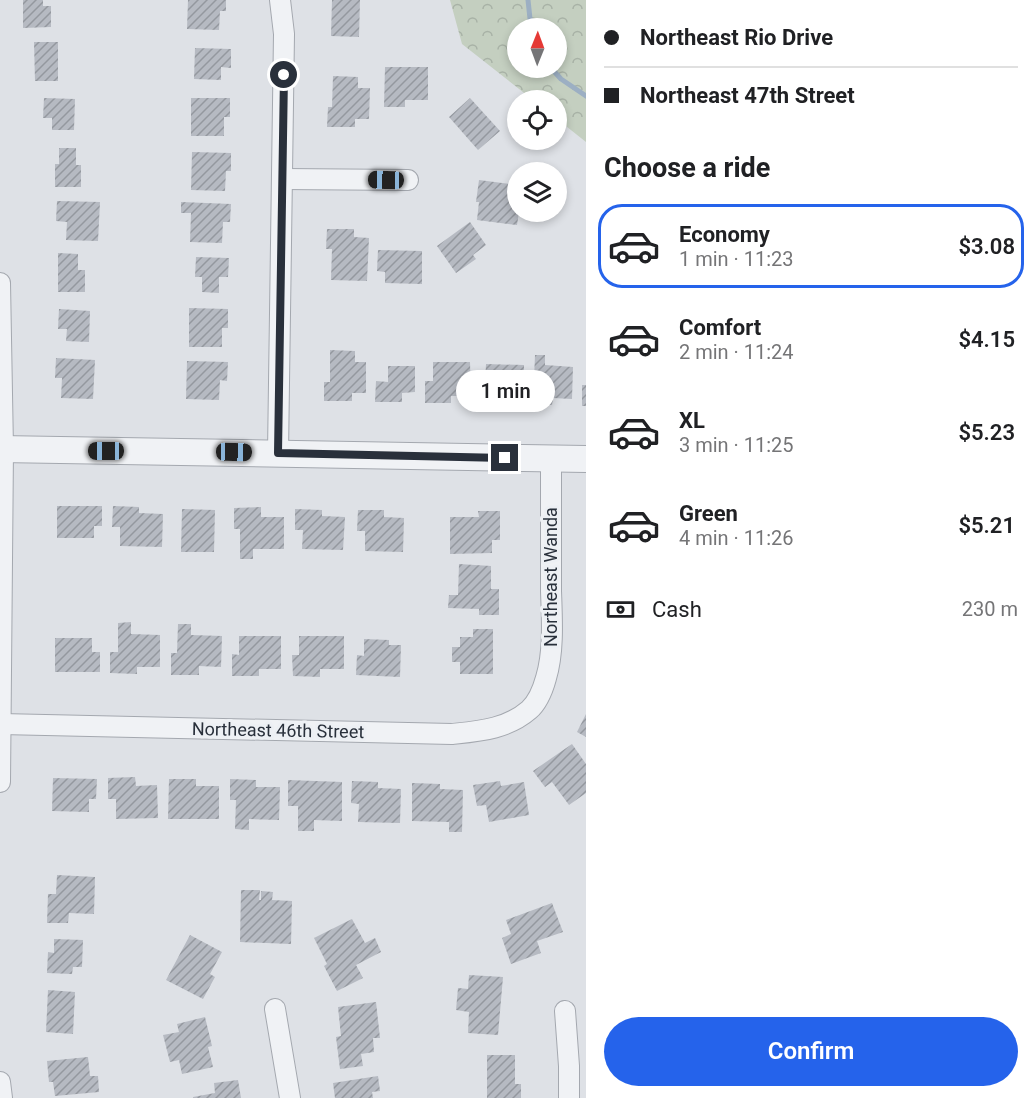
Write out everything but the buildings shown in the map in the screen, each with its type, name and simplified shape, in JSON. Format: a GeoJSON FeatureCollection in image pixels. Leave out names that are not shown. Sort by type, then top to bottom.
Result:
{"type":"FeatureCollection","features":[{"type":"Feature","properties":{"kind":"street"},"geometry":{"type":"LineString","coordinates":[[278,453],[284,34],[280,0]]}},
{"type":"Feature","properties":{"kind":"street"},"geometry":{"type":"LineString","coordinates":[[283,179],[408,180]]}},
{"type":"Feature","properties":{"kind":"street"},"geometry":{"type":"LineString","coordinates":[[0,283],[0,782]]}},
{"type":"Feature","properties":{"kind":"street"},"geometry":{"type":"LineString","coordinates":[[1,449],[586,459]]}},
{"type":"Feature","properties":{"kind":"street","name":"Northeast Wanda"},"geometry":{"type":"LineString","coordinates":[[540,694],[550,660],[552,621],[551,458]]}},
{"type":"Feature","properties":{"kind":"street","name":"Northeast 46th Street"},"geometry":{"type":"LineString","coordinates":[[1,724],[452,734],[501,727],[531,709],[540,694]]}},
{"type":"Feature","properties":{"kind":"street"},"geometry":{"type":"LineString","coordinates":[[275,1009],[290,1098]]}},
{"type":"Feature","properties":{"kind":"street"},"geometry":{"type":"LineString","coordinates":[[565,1011],[569,1098]]}},
{"type":"Feature","properties":{"kind":"street"},"geometry":{"type":"LineString","coordinates":[[0,1082],[3,1098]]}},
{"type":"Feature","properties":{"kind":"green space"},"geometry":{"type":"Polygon","coordinates":[[[450,0],[586,0],[586,142],[567,127],[567,90],[520,90],[462,44],[450,0]]]}},
{"type":"Feature","properties":{"kind":"waterway"},"geometry":{"type":"LineString","coordinates":[[528,0],[530,18]]}},
{"type":"Feature","properties":{"kind":"waterway"},"geometry":{"type":"LineString","coordinates":[[560,78],[586,96]]}},
{"type":"Feature","properties":{"kind":"route"},"geometry":{"type":"LineString","coordinates":[[284,75],[278,453],[505,458]]}}]}
